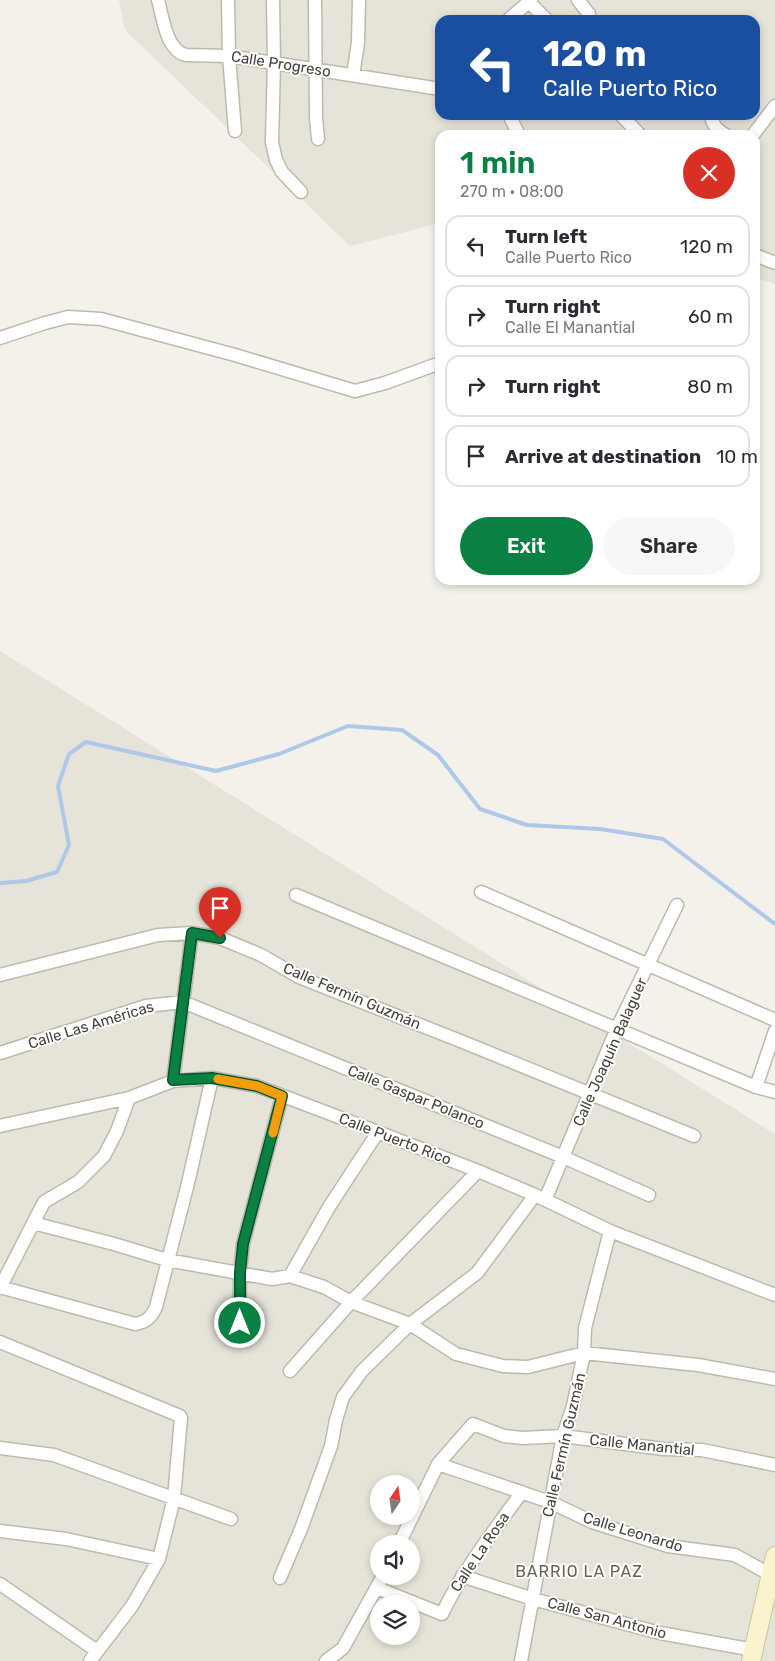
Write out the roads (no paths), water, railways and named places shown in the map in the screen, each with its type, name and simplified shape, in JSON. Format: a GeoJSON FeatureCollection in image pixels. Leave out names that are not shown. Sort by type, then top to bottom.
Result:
{"type":"FeatureCollection","features":[{"type":"Feature","properties":{"kind":"main road"},"geometry":{"type":"LineString","coordinates":[[753,1655],[775,1556]]}},
{"type":"Feature","properties":{"kind":"street","name":"Calle Progreso"},"geometry":{"type":"LineString","coordinates":[[158,0],[170,41],[175,50],[180,54],[229,56],[435,88]]}},
{"type":"Feature","properties":{"kind":"street"},"geometry":{"type":"LineString","coordinates":[[228,0],[229,56],[235,131]]}},
{"type":"Feature","properties":{"kind":"street"},"geometry":{"type":"LineString","coordinates":[[273,0],[272,142],[276,160],[282,172],[301,192]]}},
{"type":"Feature","properties":{"kind":"street"},"geometry":{"type":"LineString","coordinates":[[315,0],[316,118],[318,139]]}},
{"type":"Feature","properties":{"kind":"street"},"geometry":{"type":"LineString","coordinates":[[353,75],[358,43],[359,0]]}},
{"type":"Feature","properties":{"kind":"street"},"geometry":{"type":"LineString","coordinates":[[578,0],[589,14]]}},
{"type":"Feature","properties":{"kind":"street"},"geometry":{"type":"LineString","coordinates":[[514,15],[530,1],[543,15]]}},
{"type":"Feature","properties":{"kind":"street"},"geometry":{"type":"LineString","coordinates":[[757,130],[775,106]]}},
{"type":"Feature","properties":{"kind":"street"},"geometry":{"type":"LineString","coordinates":[[626,120],[635,130]]}},
{"type":"Feature","properties":{"kind":"street"},"geometry":{"type":"LineString","coordinates":[[712,120],[712,124],[719,130]]}},
{"type":"Feature","properties":{"kind":"street"},"geometry":{"type":"LineString","coordinates":[[760,256],[775,263]]}},
{"type":"Feature","properties":{"kind":"street"},"geometry":{"type":"LineString","coordinates":[[0,338],[68,317],[101,319],[235,355],[355,391],[385,383],[435,365]]}},
{"type":"Feature","properties":{"kind":"street"},"geometry":{"type":"LineString","coordinates":[[481,892],[775,1020]]}},
{"type":"Feature","properties":{"kind":"street"},"geometry":{"type":"LineString","coordinates":[[296,895],[756,1087],[775,1092]]}},
{"type":"Feature","properties":{"kind":"street","name":"Calle Joaquín Balaguer"},"geometry":{"type":"LineString","coordinates":[[280,1578],[301,1529],[331,1446],[343,1397],[362,1371],[410,1324],[477,1273],[540,1198],[563,1157],[618,1028],[677,905]]}},
{"type":"Feature","properties":{"kind":"street"},"geometry":{"type":"LineString","coordinates":[[173,1080],[192,933]]}},
{"type":"Feature","properties":{"kind":"street","name":"Calle Fermín Guzmán"},"geometry":{"type":"LineString","coordinates":[[0,975],[158,935],[192,933],[220,938],[239,945],[299,976],[694,1136]]}},
{"type":"Feature","properties":{"kind":"street","name":"Calle Las Américas"},"geometry":{"type":"LineString","coordinates":[[0,1053],[146,1006],[183,1002]]}},
{"type":"Feature","properties":{"kind":"street","name":"Calle Gaspar Polanco"},"geometry":{"type":"LineString","coordinates":[[183,1002],[563,1157],[649,1195]]}},
{"type":"Feature","properties":{"kind":"street"},"geometry":{"type":"LineString","coordinates":[[756,1087],[775,1031]]}},
{"type":"Feature","properties":{"kind":"street"},"geometry":{"type":"LineString","coordinates":[[129,1098],[117,1130],[104,1156],[78,1182],[44,1202],[0,1287],[135,1324],[144,1322],[152,1317],[156,1308],[188,1183],[212,1078]]}},
{"type":"Feature","properties":{"kind":"street","name":"Calle Puerto Rico"},"geometry":{"type":"LineString","coordinates":[[0,1126],[129,1098],[173,1080],[212,1078],[257,1086],[478,1171],[610,1231],[775,1295]]}},
{"type":"Feature","properties":{"kind":"street"},"geometry":{"type":"LineString","coordinates":[[239,1340],[240,1273],[243,1244],[282,1096]]}},
{"type":"Feature","properties":{"kind":"street"},"geometry":{"type":"LineString","coordinates":[[290,1276],[329,1206],[378,1132]]}},
{"type":"Feature","properties":{"kind":"street"},"geometry":{"type":"LineString","coordinates":[[290,1371],[351,1302],[478,1171]]}},
{"type":"Feature","properties":{"kind":"street"},"geometry":{"type":"LineString","coordinates":[[32,1223],[168,1260],[272,1279],[290,1276],[324,1287],[351,1302],[410,1324],[456,1354],[503,1366],[528,1367],[584,1353],[698,1365],[775,1379]]}},
{"type":"Feature","properties":{"kind":"street","name":"Calle Fermín Guzmán"},"geometry":{"type":"LineString","coordinates":[[521,1661],[563,1436],[573,1406],[584,1353],[585,1328],[610,1231]]}},
{"type":"Feature","properties":{"kind":"street"},"geometry":{"type":"LineString","coordinates":[[0,1342],[180,1416],[182,1420],[174,1498],[159,1559],[132,1606],[94,1656],[0,1584]]}},
{"type":"Feature","properties":{"kind":"street","name":"Calle Manantial"},"geometry":{"type":"LineString","coordinates":[[438,1464],[473,1424],[504,1436],[523,1438],[563,1436],[664,1449],[702,1450],[775,1465]]}},
{"type":"Feature","properties":{"kind":"street"},"geometry":{"type":"LineString","coordinates":[[0,1448],[54,1455],[231,1519]]}},
{"type":"Feature","properties":{"kind":"street"},"geometry":{"type":"LineString","coordinates":[[403,1535],[438,1464]]}},
{"type":"Feature","properties":{"kind":"street","name":"Calle Leonardo"},"geometry":{"type":"LineString","coordinates":[[438,1464],[550,1502],[592,1522],[668,1546],[735,1555],[771,1575]]}},
{"type":"Feature","properties":{"kind":"street","name":"Calle La Rosa"},"geometry":{"type":"LineString","coordinates":[[377,1588],[442,1614],[462,1576],[522,1492]]}},
{"type":"Feature","properties":{"kind":"street"},"geometry":{"type":"LineString","coordinates":[[0,1531],[66,1539],[159,1559]]}},
{"type":"Feature","properties":{"kind":"street","name":"Calle San Antonio"},"geometry":{"type":"LineString","coordinates":[[462,1576],[532,1599],[660,1633],[753,1655]]}},
{"type":"Feature","properties":{"kind":"street"},"geometry":{"type":"LineString","coordinates":[[326,1661],[344,1648],[378,1585]]}},
{"type":"Feature","properties":{"kind":"waterway"},"geometry":{"type":"LineString","coordinates":[[0,883],[26,881],[57,872],[69,845],[58,786],[69,754],[86,742],[216,771],[279,754],[348,726],[402,730],[438,755],[480,809],[527,825],[600,829],[663,839],[775,924]]}},
{"type":"Feature","properties":{"kind":"district","name":"BARRIO LA PAZ"},"geometry":{"type":"Point","coordinates":[579,1571]}}]}
